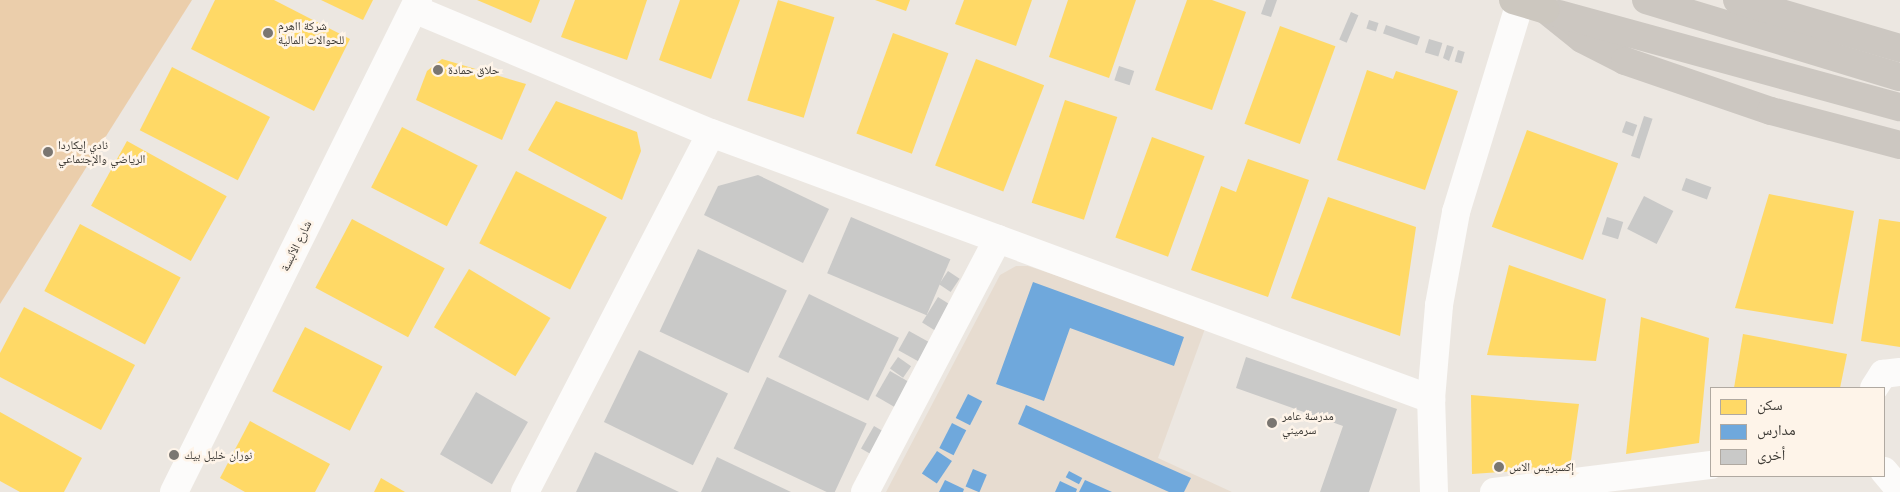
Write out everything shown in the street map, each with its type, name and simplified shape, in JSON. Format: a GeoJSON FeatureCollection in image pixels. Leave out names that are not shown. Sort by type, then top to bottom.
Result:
{"type":"FeatureCollection","features":[{"type":"Feature","properties":{"kind":"main road"},"geometry":{"type":"LineString","coordinates":[[1646,0],[1900,77]]}},
{"type":"Feature","properties":{"kind":"main road"},"geometry":{"type":"LineString","coordinates":[[1737,0],[1900,48]]}},
{"type":"Feature","properties":{"kind":"main road"},"geometry":{"type":"LineString","coordinates":[[1526,4],[1900,107]]}},
{"type":"Feature","properties":{"kind":"main road"},"geometry":{"type":"LineString","coordinates":[[1526,4],[1582,39],[1625,61],[1771,111],[1900,145]]}},
{"type":"Feature","properties":{"kind":"street"},"geometry":{"type":"LineString","coordinates":[[416,4],[710,133],[1431,399]]}},
{"type":"Feature","properties":{"kind":"street","name":"شارع الألبسة"},"geometry":{"type":"LineString","coordinates":[[174,492],[416,4]]}},
{"type":"Feature","properties":{"kind":"street"},"geometry":{"type":"LineString","coordinates":[[1434,492],[1431,399],[1439,305],[1456,212],[1526,4]]}},
{"type":"Feature","properties":{"kind":"street"},"geometry":{"type":"LineString","coordinates":[[525,492],[710,133]]}},
{"type":"Feature","properties":{"kind":"street"},"geometry":{"type":"LineString","coordinates":[[865,492],[998,239]]}},
{"type":"Feature","properties":{"kind":"street"},"geometry":{"type":"LineString","coordinates":[[1875,387],[1883,374],[1900,372]]}},
{"type":"Feature","properties":{"kind":"street"},"geometry":{"type":"LineString","coordinates":[[1494,492],[1710,465]]}},
{"type":"Feature","properties":{"kind":"street"},"geometry":{"type":"LineString","coordinates":[[1885,472],[1900,490]]}},
{"type":"Feature","properties":{"kind":"shaded area","name":"نادي إيكاردا الرياضي والإجتماعي"},"geometry":{"type":"Polygon","coordinates":[[[0,0],[192,0],[0,304],[0,0]]]}},
{"type":"Feature","properties":{"kind":"shaded area"},"geometry":{"type":"Polygon","coordinates":[[[1016,266],[1028,266],[1206,326],[1158,458],[1232,492],[886,492],[1000,275],[1016,266]]]}},
{"type":"Feature","properties":{"kind":"building: سكن"},"geometry":{"type":"Polygon","coordinates":[[[215,0],[274,0],[350,39],[314,111],[191,49],[215,0]]]}},
{"type":"Feature","properties":{"kind":"building: سكن"},"geometry":{"type":"Polygon","coordinates":[[[321,0],[373,0],[363,20],[321,0]]]}},
{"type":"Feature","properties":{"kind":"building: سكن"},"geometry":{"type":"Polygon","coordinates":[[[477,0],[540,0],[531,23],[477,0]]]}},
{"type":"Feature","properties":{"kind":"building: سكن"},"geometry":{"type":"Polygon","coordinates":[[[575,0],[647,0],[627,60],[561,37],[575,0]]]}},
{"type":"Feature","properties":{"kind":"building: سكن"},"geometry":{"type":"Polygon","coordinates":[[[680,0],[740,0],[711,79],[659,60],[680,0]]]}},
{"type":"Feature","properties":{"kind":"building: سكن"},"geometry":{"type":"Polygon","coordinates":[[[778,0],[834,17],[804,118],[747,100],[778,0]]]}},
{"type":"Feature","properties":{"kind":"building: سكن"},"geometry":{"type":"Polygon","coordinates":[[[875,0],[910,0],[906,11],[875,0]]]}},
{"type":"Feature","properties":{"kind":"building: سكن"},"geometry":{"type":"Polygon","coordinates":[[[964,0],[1032,0],[1016,46],[955,24],[964,0]]]}},
{"type":"Feature","properties":{"kind":"building: سكن"},"geometry":{"type":"Polygon","coordinates":[[[1068,0],[1136,0],[1109,78],[1049,57],[1068,0]]]}},
{"type":"Feature","properties":{"kind":"building: سكن"},"geometry":{"type":"Polygon","coordinates":[[[1187,0],[1212,0],[1246,12],[1212,110],[1155,90],[1187,0]]]}},
{"type":"Feature","properties":{"kind":"building: سكن"},"geometry":{"type":"Polygon","coordinates":[[[1280,26],[1335,46],[1300,144],[1244,124],[1280,26]]]}},
{"type":"Feature","properties":{"kind":"building: سكن"},"geometry":{"type":"Polygon","coordinates":[[[893,33],[948,53],[912,154],[856,134],[893,33]]]}},
{"type":"Feature","properties":{"kind":"building: سكن"},"geometry":{"type":"Polygon","coordinates":[[[442,59],[526,84],[502,140],[416,100],[427,71],[442,59]]]}},
{"type":"Feature","properties":{"kind":"building: سكن"},"geometry":{"type":"Polygon","coordinates":[[[976,59],[1044,85],[1003,192],[935,165],[976,59]]]}},
{"type":"Feature","properties":{"kind":"building: سكن"},"geometry":{"type":"Polygon","coordinates":[[[172,67],[270,117],[238,180],[140,130],[172,67]]]}},
{"type":"Feature","properties":{"kind":"building: سكن"},"geometry":{"type":"Polygon","coordinates":[[[1367,70],[1393,79],[1396,71],[1458,91],[1425,190],[1337,160],[1367,70]]]}},
{"type":"Feature","properties":{"kind":"building: سكن"},"geometry":{"type":"Polygon","coordinates":[[[1065,100],[1117,117],[1084,220],[1032,203],[1065,100]]]}},
{"type":"Feature","properties":{"kind":"building: سكن"},"geometry":{"type":"Polygon","coordinates":[[[556,101],[637,132],[641,151],[622,200],[528,150],[556,101]]]}},
{"type":"Feature","properties":{"kind":"building: سكن"},"geometry":{"type":"Polygon","coordinates":[[[402,127],[478,166],[447,226],[371,188],[402,127]]]}},
{"type":"Feature","properties":{"kind":"building: سكن"},"geometry":{"type":"Polygon","coordinates":[[[1527,130],[1618,163],[1583,260],[1492,227],[1527,130]]]}},
{"type":"Feature","properties":{"kind":"building: سكن"},"geometry":{"type":"Polygon","coordinates":[[[1152,137],[1205,156],[1168,257],[1115,238],[1152,137]]]}},
{"type":"Feature","properties":{"kind":"building: سكن"},"geometry":{"type":"Polygon","coordinates":[[[127,141],[227,196],[191,261],[91,206],[127,141]]]}},
{"type":"Feature","properties":{"kind":"building: سكن"},"geometry":{"type":"Polygon","coordinates":[[[1248,159],[1309,180],[1268,297],[1191,270],[1221,186],[1236,192],[1248,159]]]}},
{"type":"Feature","properties":{"kind":"building: سكن"},"geometry":{"type":"Polygon","coordinates":[[[516,171],[607,217],[570,289],[479,243],[516,171]]]}},
{"type":"Feature","properties":{"kind":"building: سكن"},"geometry":{"type":"Polygon","coordinates":[[[1769,194],[1854,211],[1833,324],[1735,308],[1769,194]]]}},
{"type":"Feature","properties":{"kind":"building: سكن"},"geometry":{"type":"Polygon","coordinates":[[[1328,197],[1416,227],[1400,336],[1291,298],[1328,197]]]}},
{"type":"Feature","properties":{"kind":"building: سكن"},"geometry":{"type":"Polygon","coordinates":[[[352,219],[445,268],[408,337],[315,288],[352,219]]]}},
{"type":"Feature","properties":{"kind":"building: سكن"},"geometry":{"type":"Polygon","coordinates":[[[1879,219],[1900,222],[1900,347],[1861,341],[1879,219]]]}},
{"type":"Feature","properties":{"kind":"building: سكن"},"geometry":{"type":"Polygon","coordinates":[[[80,224],[181,278],[145,345],[44,291],[80,224]]]}},
{"type":"Feature","properties":{"kind":"building: سكن"},"geometry":{"type":"Polygon","coordinates":[[[1509,265],[1606,299],[1596,361],[1487,355],[1509,265]]]}},
{"type":"Feature","properties":{"kind":"building: سكن"},"geometry":{"type":"Polygon","coordinates":[[[469,269],[550,318],[515,376],[434,327],[469,269]]]}},
{"type":"Feature","properties":{"kind":"building: سكن"},"geometry":{"type":"Polygon","coordinates":[[[24,307],[135,365],[101,430],[0,377],[0,353],[24,307]]]}},
{"type":"Feature","properties":{"kind":"building: سكن"},"geometry":{"type":"Polygon","coordinates":[[[1641,317],[1709,338],[1699,443],[1626,454],[1641,317]]]}},
{"type":"Feature","properties":{"kind":"building: سكن"},"geometry":{"type":"Polygon","coordinates":[[[305,327],[383,366],[350,431],[272,391],[305,327]]]}},
{"type":"Feature","properties":{"kind":"building: سكن"},"geometry":{"type":"Polygon","coordinates":[[[1743,334],[1847,354],[1840,387],[1734,387],[1743,334]]]}},
{"type":"Feature","properties":{"kind":"building: سكن"},"geometry":{"type":"Polygon","coordinates":[[[1471,395],[1579,404],[1570,467],[1472,474],[1471,395]]]}},
{"type":"Feature","properties":{"kind":"building: سكن"},"geometry":{"type":"Polygon","coordinates":[[[0,412],[82,458],[64,492],[20,492],[0,481],[0,412]]]}},
{"type":"Feature","properties":{"kind":"building: سكن"},"geometry":{"type":"Polygon","coordinates":[[[250,421],[330,464],[315,492],[245,492],[220,478],[250,421]]]}},
{"type":"Feature","properties":{"kind":"building: سكن"},"geometry":{"type":"Polygon","coordinates":[[[381,478],[405,492],[374,492],[381,478]]]}},
{"type":"Feature","properties":{"kind":"building: مدارس"},"geometry":{"type":"Polygon","coordinates":[[[1033,282],[1184,337],[1174,366],[1070,328],[1044,401],[996,384],[1033,282]]]}},
{"type":"Feature","properties":{"kind":"building: مدارس"},"geometry":{"type":"Polygon","coordinates":[[[968,394],[982,401],[970,425],[956,418],[968,394]]]}},
{"type":"Feature","properties":{"kind":"building: مدارس"},"geometry":{"type":"Polygon","coordinates":[[[1026,405],[1191,478],[1184,492],[1169,492],[1018,424],[1026,405]]]}},
{"type":"Feature","properties":{"kind":"building: مدارس"},"geometry":{"type":"Polygon","coordinates":[[[952,423],[966,430],[954,455],[939,448],[952,423]]]}},
{"type":"Feature","properties":{"kind":"building: مدارس"},"geometry":{"type":"Polygon","coordinates":[[[937,451],[952,461],[937,483],[922,473],[937,451]]]}},
{"type":"Feature","properties":{"kind":"building: مدارس"},"geometry":{"type":"Polygon","coordinates":[[[973,469],[987,475],[980,492],[966,486],[973,469]]]}},
{"type":"Feature","properties":{"kind":"building: مدارس"},"geometry":{"type":"Polygon","coordinates":[[[1069,471],[1082,478],[1079,484],[1066,477],[1069,471]]]}},
{"type":"Feature","properties":{"kind":"building: مدارس"},"geometry":{"type":"Polygon","coordinates":[[[945,480],[964,489],[963,492],[939,492],[945,480]]]}},
{"type":"Feature","properties":{"kind":"building: مدارس"},"geometry":{"type":"Polygon","coordinates":[[[1085,480],[1112,492],[1079,492],[1085,480]]]}},
{"type":"Feature","properties":{"kind":"building: مدارس"},"geometry":{"type":"Polygon","coordinates":[[[1060,481],[1077,489],[1076,492],[1055,492],[1060,481]]]}},
{"type":"Feature","properties":{"kind":"building: أخرى"},"geometry":{"type":"Polygon","coordinates":[[[1266,0],[1277,0],[1271,17],[1261,14],[1266,0]]]}},
{"type":"Feature","properties":{"kind":"building: أخرى"},"geometry":{"type":"Polygon","coordinates":[[[1351,12],[1358,15],[1347,43],[1339,40],[1351,12]]]}},
{"type":"Feature","properties":{"kind":"building: أخرى"},"geometry":{"type":"Polygon","coordinates":[[[1369,20],[1379,23],[1376,32],[1366,29],[1369,20]]]}},
{"type":"Feature","properties":{"kind":"building: أخرى"},"geometry":{"type":"Polygon","coordinates":[[[1386,25],[1420,37],[1417,45],[1383,34],[1386,25]]]}},
{"type":"Feature","properties":{"kind":"building: أخرى"},"geometry":{"type":"Polygon","coordinates":[[[1429,39],[1442,43],[1438,56],[1425,52],[1429,39]]]}},
{"type":"Feature","properties":{"kind":"building: أخرى"},"geometry":{"type":"Polygon","coordinates":[[[1447,45],[1454,47],[1449,61],[1443,58],[1447,45]]]}},
{"type":"Feature","properties":{"kind":"building: أخرى"},"geometry":{"type":"Polygon","coordinates":[[[1458,50],[1465,52],[1461,63],[1455,62],[1458,50]]]}},
{"type":"Feature","properties":{"kind":"building: أخرى"},"geometry":{"type":"Polygon","coordinates":[[[1119,66],[1134,71],[1130,85],[1114,80],[1119,66]]]}},
{"type":"Feature","properties":{"kind":"building: أخرى"},"geometry":{"type":"Polygon","coordinates":[[[1644,116],[1653,119],[1640,159],[1631,156],[1644,116]]]}},
{"type":"Feature","properties":{"kind":"building: أخرى"},"geometry":{"type":"Polygon","coordinates":[[[1626,121],[1637,125],[1633,136],[1622,132],[1626,121]]]}},
{"type":"Feature","properties":{"kind":"building: أخرى"},"geometry":{"type":"Polygon","coordinates":[[[758,175],[829,209],[803,263],[704,215],[718,186],[758,175]]]}},
{"type":"Feature","properties":{"kind":"building: أخرى"},"geometry":{"type":"Polygon","coordinates":[[[1686,178],[1711,187],[1707,199],[1682,190],[1686,178]]]}},
{"type":"Feature","properties":{"kind":"building: أخرى"},"geometry":{"type":"Polygon","coordinates":[[[1644,196],[1673,211],[1657,244],[1627,229],[1644,196]]]}},
{"type":"Feature","properties":{"kind":"building: أخرى"},"geometry":{"type":"Polygon","coordinates":[[[851,217],[950,259],[927,315],[827,273],[851,217]]]}},
{"type":"Feature","properties":{"kind":"building: أخرى"},"geometry":{"type":"Polygon","coordinates":[[[1607,217],[1623,222],[1618,239],[1602,234],[1607,217]]]}},
{"type":"Feature","properties":{"kind":"building: أخرى"},"geometry":{"type":"Polygon","coordinates":[[[698,249],[787,290],[748,373],[660,331],[698,249]]]}},
{"type":"Feature","properties":{"kind":"building: أخرى"},"geometry":{"type":"Polygon","coordinates":[[[948,271],[960,279],[951,292],[939,284],[948,271]]]}},
{"type":"Feature","properties":{"kind":"building: أخرى"},"geometry":{"type":"Polygon","coordinates":[[[809,294],[899,338],[868,401],[778,357],[809,294]]]}},
{"type":"Feature","properties":{"kind":"building: أخرى"},"geometry":{"type":"Polygon","coordinates":[[[938,297],[957,309],[941,334],[922,322],[938,297]]]}},
{"type":"Feature","properties":{"kind":"building: أخرى"},"geometry":{"type":"Polygon","coordinates":[[[909,331],[936,346],[925,365],[898,350],[909,331]]]}},
{"type":"Feature","properties":{"kind":"building: أخرى"},"geometry":{"type":"Polygon","coordinates":[[[639,350],[728,393],[693,465],[604,422],[639,350]]]}},
{"type":"Feature","properties":{"kind":"building: أخرى"},"geometry":{"type":"Polygon","coordinates":[[[898,357],[911,366],[903,378],[890,368],[898,357]]]}},
{"type":"Feature","properties":{"kind":"building: أخرى"},"geometry":{"type":"Polygon","coordinates":[[[1246,357],[1397,409],[1369,492],[1320,492],[1343,426],[1236,388],[1246,357]]]}},
{"type":"Feature","properties":{"kind":"building: أخرى"},"geometry":{"type":"Polygon","coordinates":[[[890,371],[909,382],[895,407],[876,396],[890,371]]]}},
{"type":"Feature","properties":{"kind":"building: أخرى"},"geometry":{"type":"Polygon","coordinates":[[[767,377],[867,423],[835,492],[827,492],[734,449],[767,377]]]}},
{"type":"Feature","properties":{"kind":"building: أخرى"},"geometry":{"type":"Polygon","coordinates":[[[476,392],[528,422],[492,484],[440,454],[476,392]]]}},
{"type":"Feature","properties":{"kind":"building: أخرى"},"geometry":{"type":"Polygon","coordinates":[[[874,426],[886,433],[873,456],[861,449],[874,426]]]}},
{"type":"Feature","properties":{"kind":"building: أخرى"},"geometry":{"type":"Polygon","coordinates":[[[595,452],[679,492],[576,492],[595,452]]]}},
{"type":"Feature","properties":{"kind":"building: أخرى"},"geometry":{"type":"Polygon","coordinates":[[[717,457],[791,492],[701,492],[717,457]]]}},
{"type":"Feature","properties":{"kind":"place","name":"شركة ااهرم للحوالات المالية"},"geometry":{"type":"Point","coordinates":[268,33]}},
{"type":"Feature","properties":{"kind":"place","name":"حلاق حمادة"},"geometry":{"type":"Point","coordinates":[438,70]}},
{"type":"Feature","properties":{"kind":"place","name":"نادي إيكاردا الرياضي والإجتماعي"},"geometry":{"type":"Point","coordinates":[48,152]}},
{"type":"Feature","properties":{"kind":"place","name":"مدرسة عامر سرميني"},"geometry":{"type":"Point","coordinates":[1272,423]}},
{"type":"Feature","properties":{"kind":"place","name":"نوران خليل بيك"},"geometry":{"type":"Point","coordinates":[174,455]}},
{"type":"Feature","properties":{"kind":"place","name":"إكسبريس الاس"},"geometry":{"type":"Point","coordinates":[1499,467]}}]}
